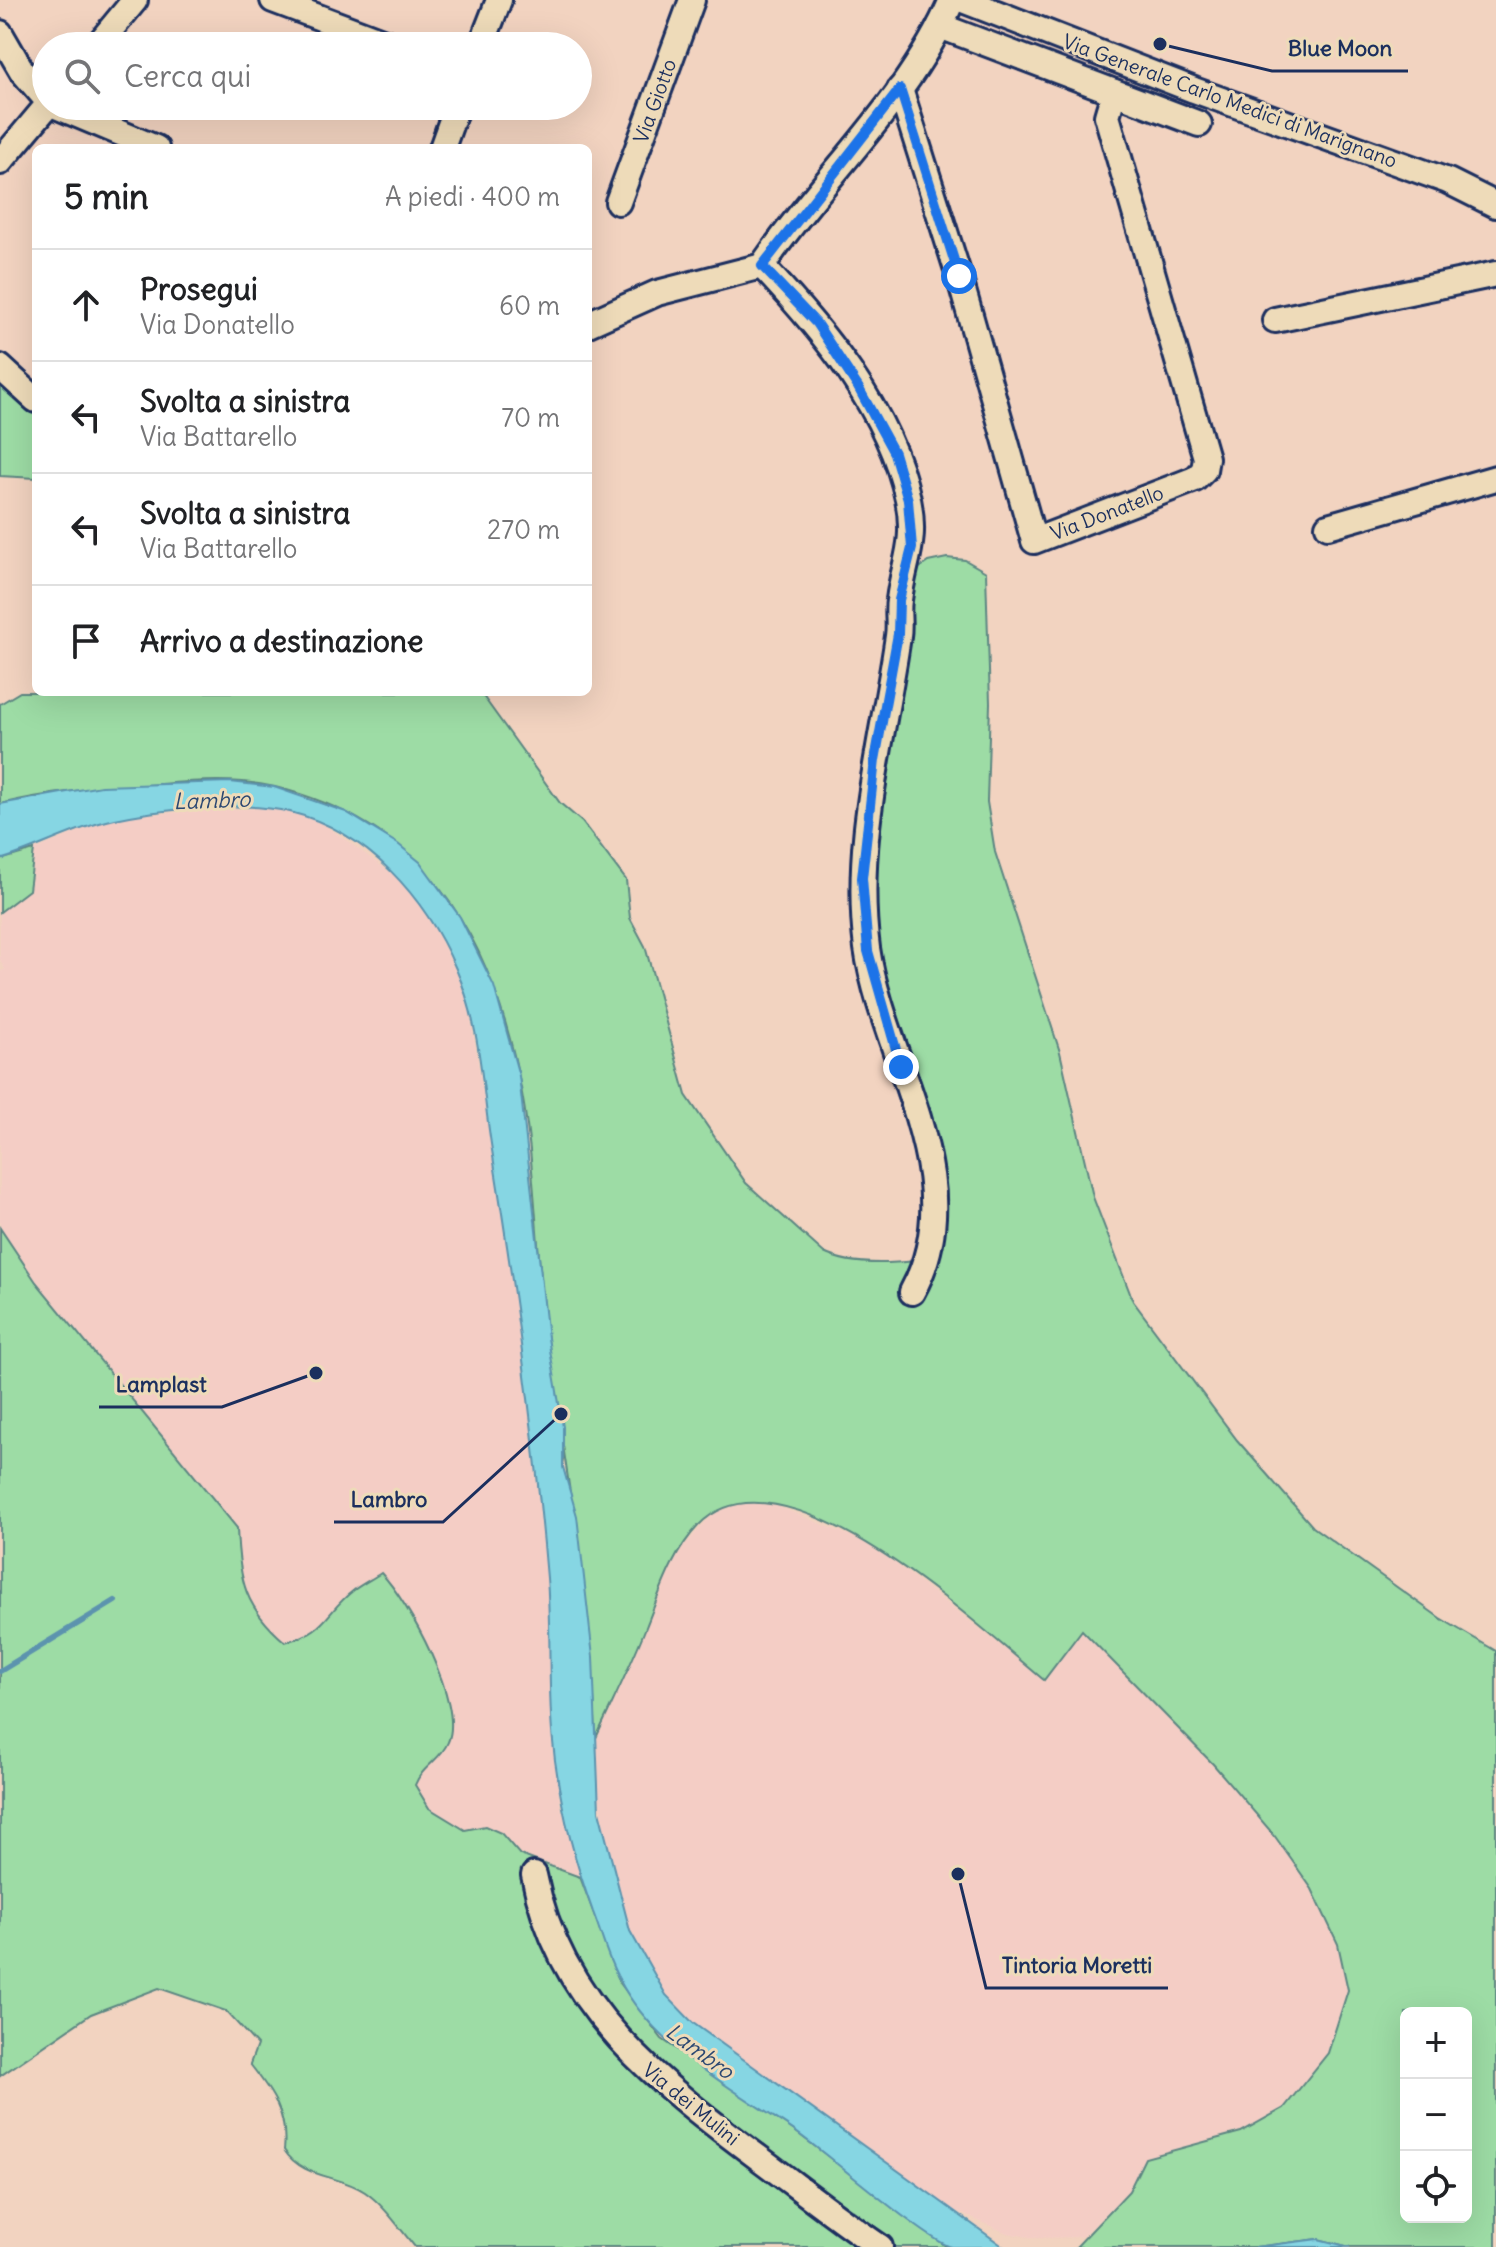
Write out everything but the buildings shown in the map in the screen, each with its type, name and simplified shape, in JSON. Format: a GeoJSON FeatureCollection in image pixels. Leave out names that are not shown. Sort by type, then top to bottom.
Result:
{"type":"FeatureCollection","features":[{"type":"Feature","properties":{"kind":"street"},"geometry":{"type":"LineString","coordinates":[[109,32],[135,0]]}},
{"type":"Feature","properties":{"kind":"street"},"geometry":{"type":"LineString","coordinates":[[273,0],[358,32]]}},
{"type":"Feature","properties":{"kind":"street"},"geometry":{"type":"LineString","coordinates":[[486,32],[499,0]]}},
{"type":"Feature","properties":{"kind":"street","name":"Via Giotto"},"geometry":{"type":"LineString","coordinates":[[618,202],[692,0]]}},
{"type":"Feature","properties":{"kind":"street"},"geometry":{"type":"LineString","coordinates":[[592,322],[657,293],[762,266],[900,89],[940,26],[952,0]]}},
{"type":"Feature","properties":{"kind":"street","name":"Via Generale Carlo Medici di Marignano"},"geometry":{"type":"LineString","coordinates":[[963,0],[1147,72],[1448,181],[1496,205]]}},
{"type":"Feature","properties":{"kind":"street"},"geometry":{"type":"LineString","coordinates":[[940,26],[1199,124]]}},
{"type":"Feature","properties":{"kind":"street"},"geometry":{"type":"LineString","coordinates":[[0,33],[32,83]]}},
{"type":"Feature","properties":{"kind":"street","name":"Via Donatello"},"geometry":{"type":"LineString","coordinates":[[900,89],[959,276],[1034,541],[1195,479],[1204,470],[1206,458],[1107,116],[1122,95],[1147,72]]}},
{"type":"Feature","properties":{"kind":"street"},"geometry":{"type":"LineString","coordinates":[[0,162],[35,120]]}},
{"type":"Feature","properties":{"kind":"street"},"geometry":{"type":"LineString","coordinates":[[89,120],[146,144]]}},
{"type":"Feature","properties":{"kind":"street"},"geometry":{"type":"LineString","coordinates":[[443,144],[452,120]]}},
{"type":"Feature","properties":{"kind":"street"},"geometry":{"type":"LineString","coordinates":[[762,266],[816,323],[858,387],[894,453],[908,500],[912,548],[899,600],[898,634],[875,760],[862,878],[868,951],[923,1131],[933,1200],[929,1258],[912,1292]]}},
{"type":"Feature","properties":{"kind":"street"},"geometry":{"type":"LineString","coordinates":[[1275,320],[1496,274]]}},
{"type":"Feature","properties":{"kind":"street"},"geometry":{"type":"LineString","coordinates":[[0,367],[32,396]]}},
{"type":"Feature","properties":{"kind":"street"},"geometry":{"type":"LineString","coordinates":[[1328,526],[1496,478]]}},
{"type":"Feature","properties":{"kind":"street","name":"Via dei Mulini"},"geometry":{"type":"LineString","coordinates":[[534,1875],[547,1929],[580,1985],[627,2050],[673,2094],[880,2247]]}},
{"type":"Feature","properties":{"kind":"shaded area"},"geometry":{"type":"Polygon","coordinates":[[[263,808],[291,812],[322,823],[404,882],[425,907],[467,995],[517,1299],[547,1579],[553,1740],[560,1802],[580,1877],[520,1855],[501,1833],[485,1826],[465,1831],[429,1808],[415,1785],[421,1770],[439,1756],[381,1574],[352,1591],[327,1622],[302,1638],[285,1642],[260,1621],[248,1598],[238,1559],[237,1528],[36,1282],[0,1228],[0,972],[5,969],[0,960],[0,912],[29,890],[34,850],[94,825],[133,815],[263,808]]]}},
{"type":"Feature","properties":{"kind":"shaded area"},"geometry":{"type":"Polygon","coordinates":[[[743,1502],[772,1504],[871,1544],[1044,1679],[1081,1630],[1213,1764],[1274,1835],[1312,1889],[1338,1944],[1348,1990],[1328,2053],[1284,2108],[1241,2132],[1145,2158],[1129,2191],[1082,2237],[1035,2238],[1007,2233],[941,2205],[693,2023],[666,1995],[630,1931],[609,1860],[596,1778],[596,1738],[662,1584],[682,1548],[718,1508],[743,1502]]]}},
{"type":"Feature","properties":{"kind":"green space"},"geometry":{"type":"Polygon","coordinates":[[[0,367],[32,396],[32,478],[0,476],[0,367]]]}},
{"type":"Feature","properties":{"kind":"green space"},"geometry":{"type":"Polygon","coordinates":[[[947,558],[965,560],[986,572],[990,703],[987,802],[995,852],[1060,1052],[1093,1197],[1133,1301],[1237,1440],[1313,1527],[1440,1618],[1496,1651],[1496,2247],[1350,2247],[1318,2239],[1255,2247],[1076,2247],[1129,2191],[1145,2158],[1241,2132],[1284,2108],[1328,2053],[1348,1990],[1338,1944],[1312,1889],[1274,1835],[1213,1764],[1082,1630],[1044,1680],[974,1621],[878,1550],[827,1522],[779,1505],[735,1505],[699,1525],[690,1536],[668,1573],[596,1738],[588,1632],[545,1316],[524,1103],[505,1021],[488,973],[467,930],[441,890],[409,856],[372,827],[327,804],[275,787],[240,782],[187,782],[67,792],[0,804],[0,704],[20,692],[32,692],[32,696],[483,696],[560,803],[582,822],[626,880],[630,918],[645,946],[686,1095],[746,1183],[824,1253],[857,1262],[915,1261],[931,1232],[862,878],[904,579],[928,562],[947,558]]]}},
{"type":"Feature","properties":{"kind":"green space"},"geometry":{"type":"Polygon","coordinates":[[[34,850],[29,890],[0,912],[0,860],[34,850]]]}},
{"type":"Feature","properties":{"kind":"green space"},"geometry":{"type":"Polygon","coordinates":[[[0,1228],[36,1282],[237,1528],[240,1563],[247,1592],[261,1617],[285,1642],[318,1627],[344,1598],[381,1573],[392,1587],[431,1654],[448,1704],[451,1725],[448,1742],[415,1785],[429,1808],[465,1830],[485,1826],[501,1833],[520,1855],[580,1877],[620,1983],[662,2039],[796,2132],[947,2247],[880,2247],[856,2242],[853,2247],[415,2247],[372,2197],[355,2186],[301,2166],[284,2150],[281,2114],[250,2064],[257,2045],[226,2011],[159,1988],[91,2014],[0,2076],[0,1228]]]}},
{"type":"Feature","properties":{"kind":"water"},"geometry":{"type":"Polygon","coordinates":[[[230,782],[274,787],[346,812],[398,844],[420,862],[460,917],[494,986],[519,1076],[548,1338],[563,1427],[563,1467],[577,1516],[593,1657],[599,1811],[630,1931],[666,1995],[693,2023],[1004,2247],[952,2247],[922,2230],[796,2132],[722,2083],[674,2046],[634,2004],[611,1963],[578,1868],[566,1824],[554,1755],[547,1578],[537,1471],[476,1035],[456,969],[411,894],[391,871],[345,835],[318,821],[270,808],[193,808],[116,819],[0,860],[0,804],[101,786],[230,782]]]}},
{"type":"Feature","properties":{"kind":"water"},"geometry":{"type":"Polygon","coordinates":[[[1318,2239],[1350,2247],[1255,2247],[1318,2239]]]}},
{"type":"Feature","properties":{"kind":"waterway"},"geometry":{"type":"LineString","coordinates":[[0,1671],[115,1601]]}},
{"type":"Feature","properties":{"kind":"place","name":"Blue Moon"},"geometry":{"type":"Point","coordinates":[1160,44]}},
{"type":"Feature","properties":{"kind":"place","name":"Lamplast"},"geometry":{"type":"Point","coordinates":[316,1373]}},
{"type":"Feature","properties":{"kind":"place","name":"Lambro"},"geometry":{"type":"Point","coordinates":[561,1414]}},
{"type":"Feature","properties":{"kind":"place","name":"Tintoria Moretti"},"geometry":{"type":"Point","coordinates":[958,1874]}},
{"type":"Feature","properties":{"kind":"route"},"geometry":{"type":"LineString","coordinates":[[901,1067],[868,951],[862,878],[875,760],[898,634],[899,600],[912,548],[908,500],[894,453],[858,387],[816,323],[762,266],[900,89],[959,276]]}}]}
